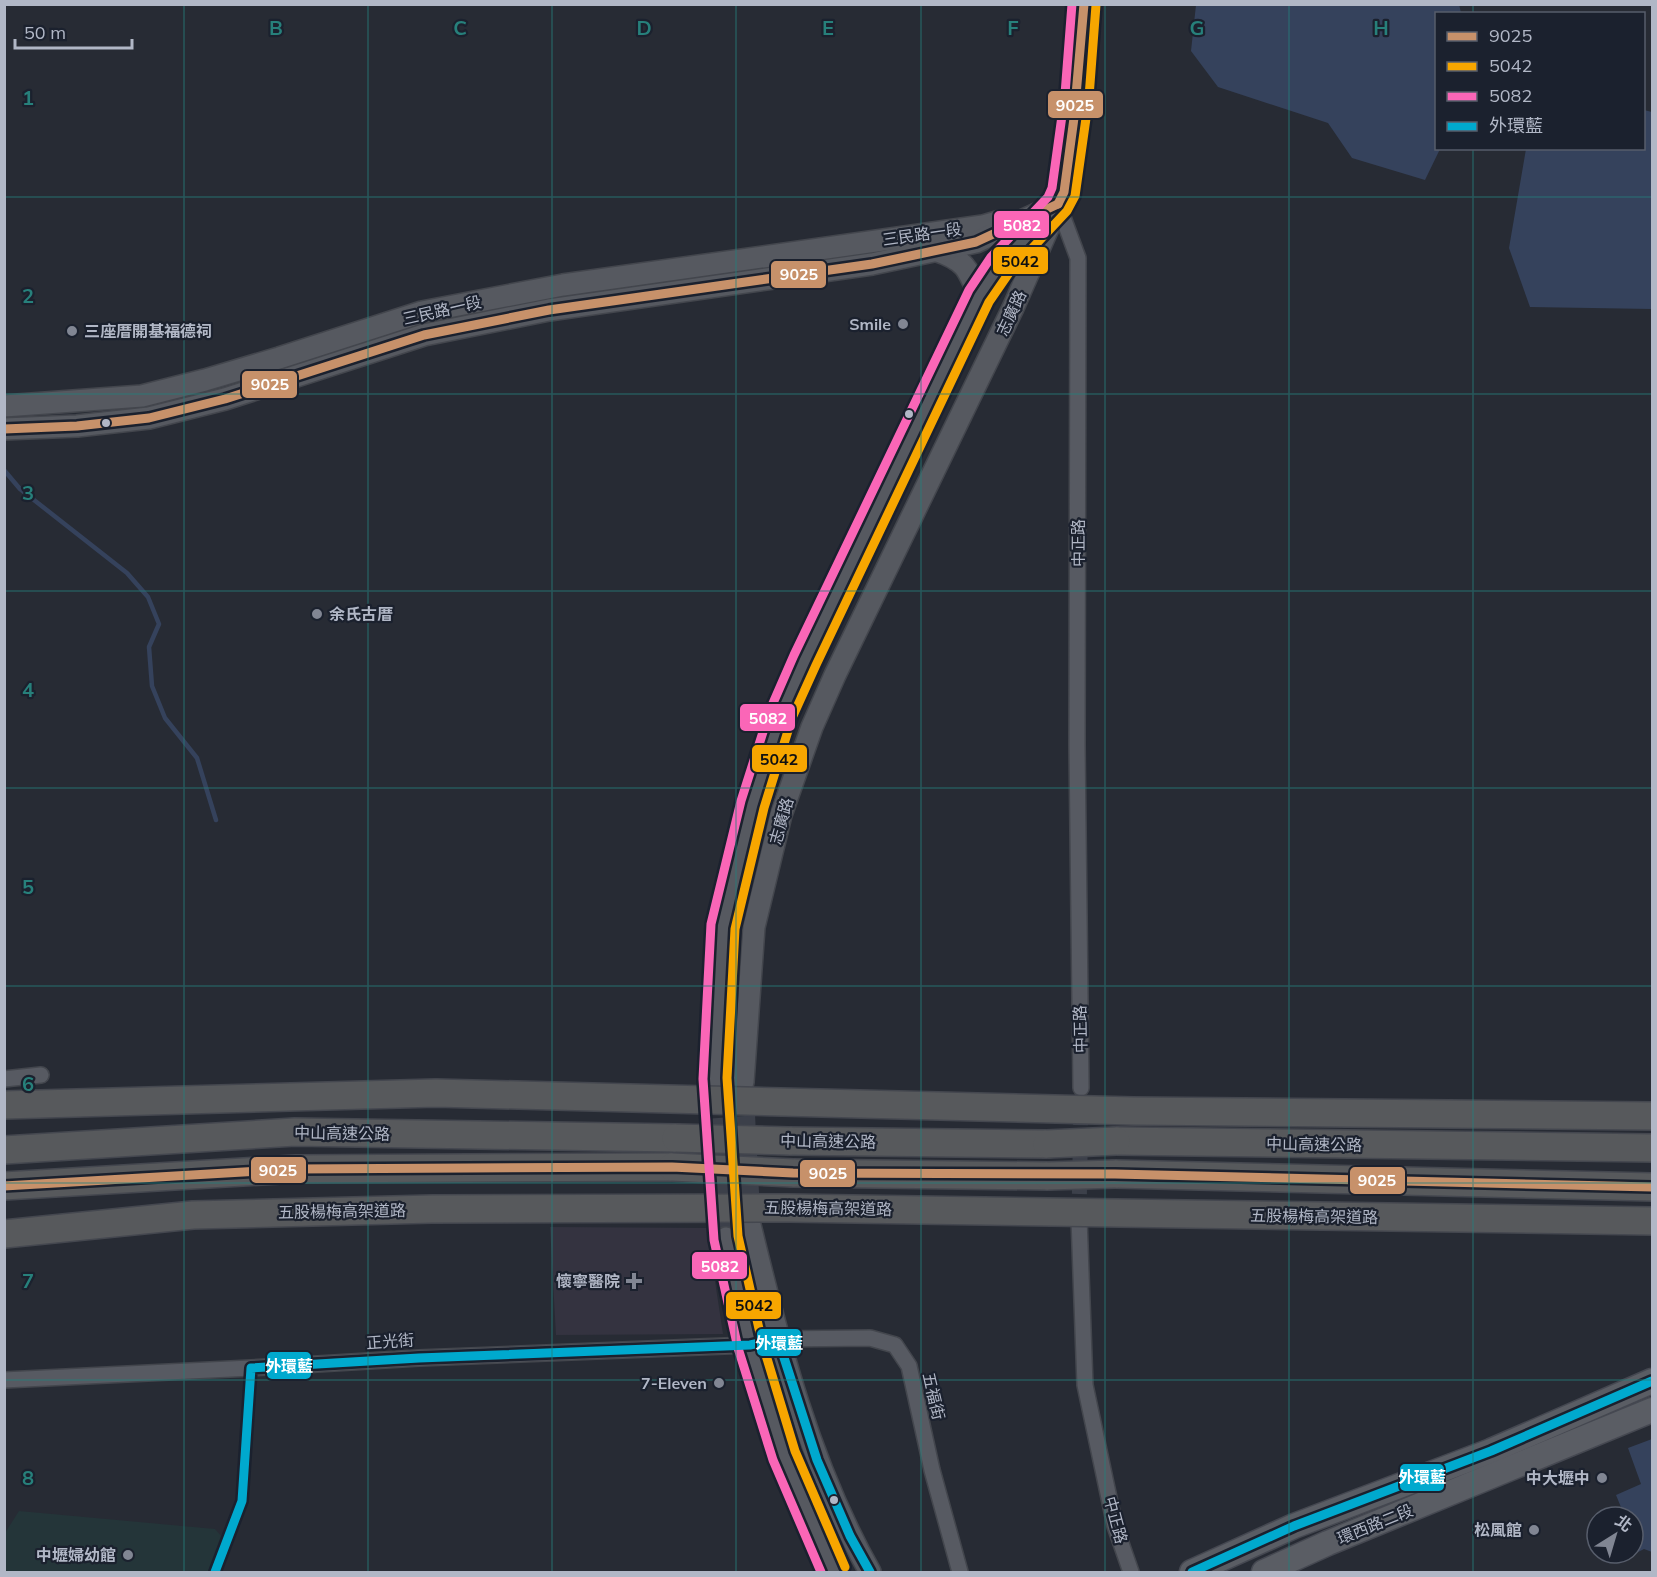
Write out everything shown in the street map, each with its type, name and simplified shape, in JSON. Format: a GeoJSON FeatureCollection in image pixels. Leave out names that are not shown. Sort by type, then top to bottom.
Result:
{"type":"FeatureCollection","features":[{"type":"Feature","properties":{"kind":"highway"},"geometry":{"type":"LineString","coordinates":[[4,1105],[436,1093],[1122,1110],[1653,1116]]}},
{"type":"Feature","properties":{"kind":"highway","name":"中山高速公路"},"geometry":{"type":"LineString","coordinates":[[4,1150],[295,1132],[789,1141],[1047,1144],[1116,1141],[1653,1148]]}},
{"type":"Feature","properties":{"kind":"highway","name":"中山高速公路"},"geometry":{"type":"LineString","coordinates":[[4,1186],[296,1169],[672,1167],[793,1173],[1048,1176],[1115,1174],[1653,1187]]}},
{"type":"Feature","properties":{"kind":"highway","name":"五股楊梅高架道路"},"geometry":{"type":"LineString","coordinates":[[4,1234],[193,1215],[444,1209],[788,1208],[1653,1221]]}},
{"type":"Feature","properties":{"kind":"main road"},"geometry":{"type":"LineString","coordinates":[[1058,204],[1064,192],[1073,129],[1084,4]]}},
{"type":"Feature","properties":{"kind":"main road","name":"三民路一段"},"geometry":{"type":"LineString","coordinates":[[4,429],[77,426],[150,418],[225,399],[424,335],[549,310],[872,264],[976,242],[1058,204]]}},
{"type":"Feature","properties":{"kind":"main road","name":"三民路一段"},"geometry":{"type":"LineString","coordinates":[[4,406],[142,396],[205,380],[422,312],[563,285],[982,226],[1058,204]]}},
{"type":"Feature","properties":{"kind":"main road","name":"志廣路"},"geometry":{"type":"LineString","coordinates":[[715,1078],[723,927],[752,805],[781,714],[979,296],[1000,265],[1058,204]]}},
{"type":"Feature","properties":{"kind":"main road","name":"志廣路"},"geometry":{"type":"LineString","coordinates":[[743,1082],[754,927],[781,814],[812,727],[1013,308],[1058,204]]}},
{"type":"Feature","properties":{"kind":"main road"},"geometry":{"type":"LineString","coordinates":[[935,250],[952,255],[969,270],[979,296]]}},
{"type":"Feature","properties":{"kind":"main road"},"geometry":{"type":"LineString","coordinates":[[750,1225],[778,1339],[817,1460],[850,1536],[870,1572]]}},
{"type":"Feature","properties":{"kind":"main road"},"geometry":{"type":"LineString","coordinates":[[726,1238],[750,1345],[784,1455],[834,1572]]}},
{"type":"Feature","properties":{"kind":"main road","name":"環西路二段"},"geometry":{"type":"LineString","coordinates":[[1192,1572],[1294,1526],[1491,1451],[1653,1381]]}},
{"type":"Feature","properties":{"kind":"main road","name":"環西路二段"},"geometry":{"type":"LineString","coordinates":[[1264,1572],[1328,1543],[1653,1410]]}},
{"type":"Feature","properties":{"kind":"street","name":"中正路"},"geometry":{"type":"LineString","coordinates":[[1058,204],[1078,258],[1077,745],[1081,1088]]}},
{"type":"Feature","properties":{"kind":"street"},"geometry":{"type":"LineString","coordinates":[[4,1079],[41,1075]]}},
{"type":"Feature","properties":{"kind":"street","name":"中正路"},"geometry":{"type":"LineString","coordinates":[[1079,1218],[1085,1385],[1116,1526],[1131,1572]]}},
{"type":"Feature","properties":{"kind":"street","name":"五福街"},"geometry":{"type":"LineString","coordinates":[[778,1339],[870,1338],[895,1345],[909,1366],[932,1470],[960,1572]]}},
{"type":"Feature","properties":{"kind":"street","name":"正光街"},"geometry":{"type":"LineString","coordinates":[[4,1380],[419,1358],[750,1345],[778,1339]]}},
{"type":"Feature","properties":{"kind":"shaded area","name":"懷寧醫院"},"geometry":{"type":"Polygon","coordinates":[[[550,1227],[707,1228],[723,1334],[556,1335],[550,1227]]]}},
{"type":"Feature","properties":{"kind":"shaded area"},"geometry":{"type":"Polygon","coordinates":[[[19,1511],[215,1529],[221,1536],[208,1572],[5,1572],[5,1533],[19,1511]]]}},
{"type":"Feature","properties":{"kind":"water"},"geometry":{"type":"Polygon","coordinates":[[[1459,4],[1461,12],[1435,12],[1435,150],[1440,150],[1425,180],[1352,158],[1328,123],[1218,87],[1191,51],[1196,5],[1459,4]]]}},
{"type":"Feature","properties":{"kind":"water"},"geometry":{"type":"Polygon","coordinates":[[[1645,110],[1652,112],[1652,309],[1530,307],[1509,248],[1526,150],[1645,150],[1645,110]]]}},
{"type":"Feature","properties":{"kind":"water"},"geometry":{"type":"Polygon","coordinates":[[[1652,1439],[1652,1552],[1645,1549],[1645,1505],[1620,1505],[1616,1495],[1641,1484],[1628,1448],[1652,1439]]]}},
{"type":"Feature","properties":{"kind":"waterway"},"geometry":{"type":"LineString","coordinates":[[4,470],[20,489],[127,573],[148,597],[159,624],[149,647],[152,686],[165,718],[197,758],[216,820]]}},
{"type":"Feature","properties":{"kind":"tunnel"},"geometry":{"type":"LineString","coordinates":[[743,1085],[750,1222]]}},
{"type":"Feature","properties":{"kind":"tunnel"},"geometry":{"type":"LineString","coordinates":[[716,1087],[726,1238]]}},
{"type":"Feature","properties":{"kind":"tunnel"},"geometry":{"type":"LineString","coordinates":[[1079,1217],[1081,1103]]}},
{"type":"Feature","properties":{"kind":"transit line","name":"5082"},"geometry":{"type":"LineString","coordinates":[[821,1572],[773,1460],[738,1348],[714,1240],[703,1079],[711,924],[741,801],[770,710],[794,655],[969,290],[991,257],[1048,197],[1052,188],[1065,94],[1072,4]]}},
{"type":"Feature","properties":{"kind":"transit line","name":"9025"},"geometry":{"type":"LineString","coordinates":[[1058,204],[1064,192],[1074,118],[1084,4]]}},
{"type":"Feature","properties":{"kind":"transit line","name":"5042"},"geometry":{"type":"LineString","coordinates":[[845,1567],[795,1451],[762,1342],[738,1236],[727,1078],[735,929],[764,808],[792,718],[816,665],[989,302],[1009,273],[1067,211],[1075,196],[1089,97],[1096,5]]}},
{"type":"Feature","properties":{"kind":"transit line","name":"9025"},"geometry":{"type":"LineString","coordinates":[[4,429],[77,426],[149,418],[225,399],[424,335],[549,310],[872,264],[976,242],[1058,204]]}},
{"type":"Feature","properties":{"kind":"transit line","name":"9025"},"geometry":{"type":"LineString","coordinates":[[4,1186],[296,1169],[672,1167],[793,1173],[1115,1174],[1652,1187]]}},
{"type":"Feature","properties":{"kind":"transit line","name":"外環藍"},"geometry":{"type":"LineString","coordinates":[[215,1572],[242,1501],[251,1368],[419,1358],[750,1345],[778,1339],[817,1460],[850,1536],[870,1572]]}},
{"type":"Feature","properties":{"kind":"transit line","name":"外環藍"},"geometry":{"type":"LineString","coordinates":[[1192,1572],[1294,1526],[1491,1451],[1652,1381]]}},
{"type":"Feature","properties":{"kind":"place","name":"Smile"},"geometry":{"type":"Point","coordinates":[903,324]}},
{"type":"Feature","properties":{"kind":"place","name":"三座厝開基福德祠"},"geometry":{"type":"Point","coordinates":[72,331]}},
{"type":"Feature","properties":{"kind":"place","name":"余氏古厝"},"geometry":{"type":"Point","coordinates":[317,614]}},
{"type":"Feature","properties":{"kind":"place","name":"懷寧醫院"},"geometry":{"type":"Point","coordinates":[634,1281]}},
{"type":"Feature","properties":{"kind":"place","name":"7-Eleven"},"geometry":{"type":"Point","coordinates":[719,1383]}},
{"type":"Feature","properties":{"kind":"place","name":"中大壢中"},"geometry":{"type":"Point","coordinates":[1602,1478]}},
{"type":"Feature","properties":{"kind":"place","name":"松風館"},"geometry":{"type":"Point","coordinates":[1534,1530]}},
{"type":"Feature","properties":{"kind":"place","name":"中壢婦幼館"},"geometry":{"type":"Point","coordinates":[128,1555]}}]}
